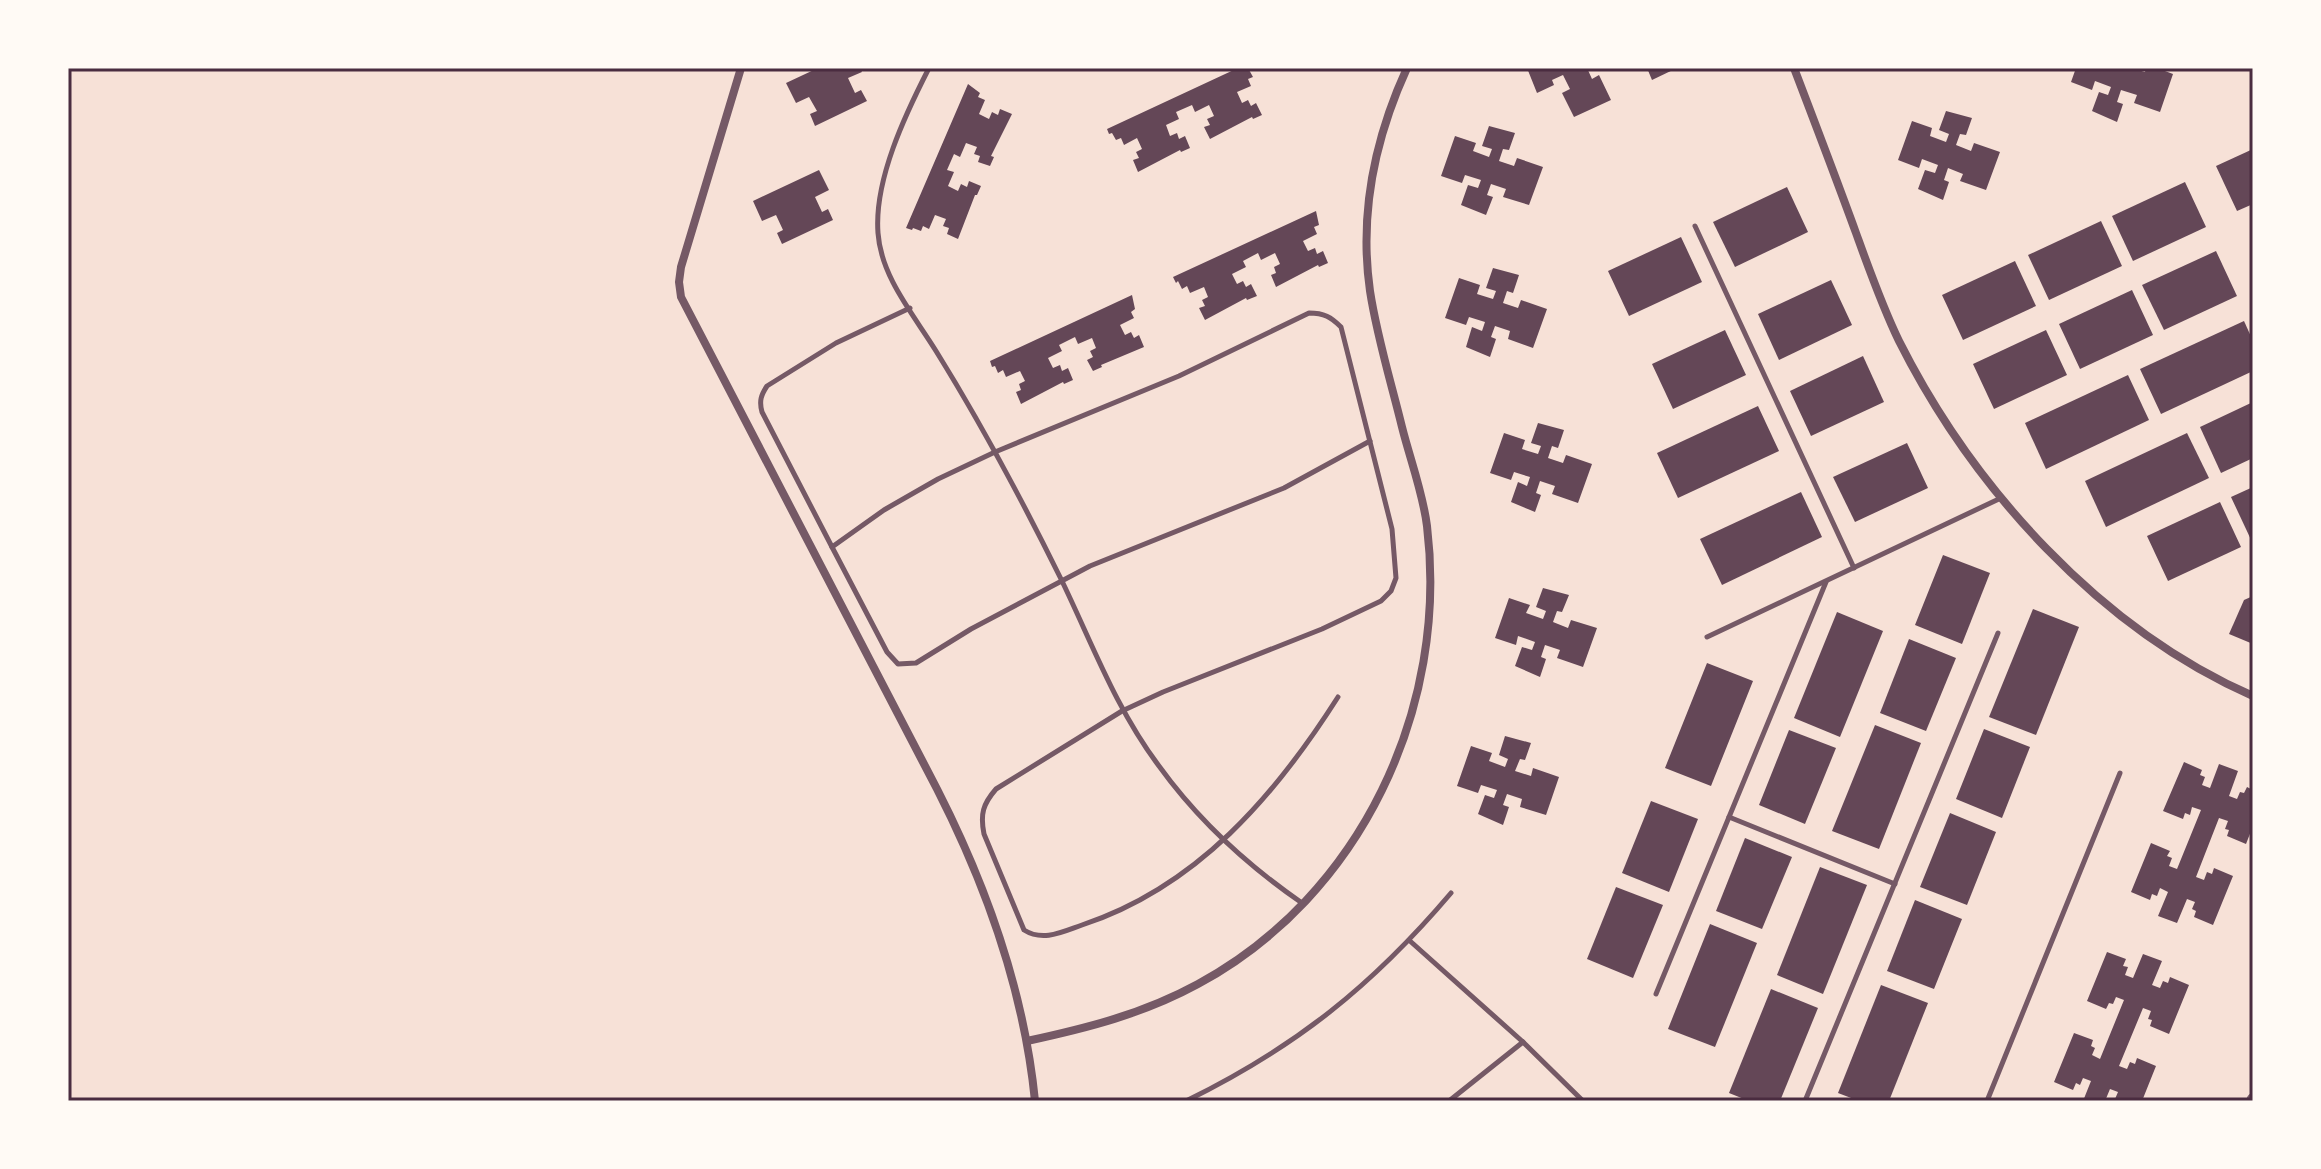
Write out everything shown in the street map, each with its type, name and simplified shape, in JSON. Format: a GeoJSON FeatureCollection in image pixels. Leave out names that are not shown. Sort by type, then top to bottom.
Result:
{"type":"FeatureCollection","features":[{"type":"Feature","properties":{"kind":"street"},"geometry":{"type":"LineString","coordinates":[[741,68],[681,267],[681,297],[976,870],[1006,954],[1027,1041],[1035,1101]]}},
{"type":"Feature","properties":{"kind":"street"},"geometry":{"type":"LineString","coordinates":[[1027,1041],[1099,1026],[1150,1008],[1199,984],[1245,954],[1325,879],[1357,835],[1384,788],[1406,738],[1421,685],[1429,631],[1431,577],[1427,523],[1375,320],[1367,256],[1375,160],[1386,119],[1407,68]]}},
{"type":"Feature","properties":{"kind":"street"},"geometry":{"type":"LineString","coordinates":[[1794,68],[1898,338],[1938,412],[2001,498],[2040,543],[2102,600],[2169,649],[2253,696]]}},
{"type":"Feature","properties":{"kind":"lane"},"geometry":{"type":"LineString","coordinates":[[929,68],[891,157],[879,195],[878,236],[888,274],[995,452],[1062,582],[1122,711],[1165,775],[1224,841],[1302,903]]}},
{"type":"Feature","properties":{"kind":"lane"},"geometry":{"type":"LineString","coordinates":[[1695,226],[1854,568]]}},
{"type":"Feature","properties":{"kind":"lane"},"geometry":{"type":"LineString","coordinates":[[910,308],[836,343],[767,386],[760,403],[887,652],[898,664],[916,663],[971,629],[1120,553],[1215,518],[1284,488],[1370,441]]}},
{"type":"Feature","properties":{"kind":"lane"},"geometry":{"type":"LineString","coordinates":[[832,547],[924,486],[995,452],[1130,397],[1309,313],[1322,313],[1333,318],[1341,327],[1392,529],[1396,578],[1391,591],[1381,601],[1322,629],[1122,711],[996,789],[985,802],[980,818],[1024,930],[1044,937],[1090,923],[1148,896],[1200,862],[1274,787],[1338,697]]}},
{"type":"Feature","properties":{"kind":"lane"},"geometry":{"type":"LineString","coordinates":[[1707,637],[2001,498]]}},
{"type":"Feature","properties":{"kind":"lane"},"geometry":{"type":"LineString","coordinates":[[1656,994],[1826,582]]}},
{"type":"Feature","properties":{"kind":"lane"},"geometry":{"type":"LineString","coordinates":[[1805,1101],[1998,633]]}},
{"type":"Feature","properties":{"kind":"lane"},"geometry":{"type":"LineString","coordinates":[[1987,1101],[2120,773]]}},
{"type":"Feature","properties":{"kind":"lane"},"geometry":{"type":"LineString","coordinates":[[1729,817],[1895,884]]}},
{"type":"Feature","properties":{"kind":"lane"},"geometry":{"type":"LineString","coordinates":[[1186,1101],[1277,1052],[1324,1018],[1369,982],[1451,893]]}},
{"type":"Feature","properties":{"kind":"lane"},"geometry":{"type":"LineString","coordinates":[[1410,941],[1523,1042],[1583,1101]]}},
{"type":"Feature","properties":{"kind":"lane"},"geometry":{"type":"LineString","coordinates":[[1449,1101],[1523,1042]]}},
{"type":"Feature","properties":{"kind":"building"},"geometry":{"type":"Polygon","coordinates":[[[818,68],[860,68],[862,72],[848,78],[855,93],[861,90],[867,101],[815,126],[810,114],[817,111],[809,97],[796,103],[786,83],[818,68]]]}},
{"type":"Feature","properties":{"kind":"building"},"geometry":{"type":"Polygon","coordinates":[[[1238,68],[1248,68],[1253,77],[1248,79],[1251,86],[1237,92],[1242,103],[1248,100],[1251,106],[1256,103],[1262,115],[1210,139],[1204,127],[1210,125],[1207,119],[1214,116],[1209,105],[1195,112],[1192,105],[1176,112],[1179,119],[1166,125],[1170,136],[1177,133],[1179,139],[1185,136],[1190,148],[1138,172],[1133,160],[1139,158],[1136,152],[1142,149],[1137,138],[1124,145],[1121,138],[1116,140],[1112,133],[1109,134],[1107,129],[1238,68]]]}},
{"type":"Feature","properties":{"kind":"building"},"geometry":{"type":"Polygon","coordinates":[[[1527,68],[1587,68],[1592,79],[1599,75],[1611,100],[1574,117],[1562,93],[1570,89],[1563,75],[1552,80],[1554,85],[1537,93],[1527,68]]]}},
{"type":"Feature","properties":{"kind":"building"},"geometry":{"type":"Polygon","coordinates":[[[1647,68],[1677,68],[1652,80],[1647,68]]]}},
{"type":"Feature","properties":{"kind":"building"},"geometry":{"type":"Polygon","coordinates":[[[2076,68],[2131,68],[2145,72],[2146,68],[2157,68],[2173,74],[2160,112],[2134,103],[2137,95],[2121,90],[2117,102],[2123,104],[2117,122],[2092,111],[2099,92],[2108,95],[2111,87],[2095,81],[2092,90],[2071,82],[2076,68]]]}},
{"type":"Feature","properties":{"kind":"building"},"geometry":{"type":"Polygon","coordinates":[[[968,84],[980,93],[978,97],[985,100],[979,114],[989,119],[992,112],[998,115],[1000,109],[1012,114],[991,156],[994,157],[990,166],[978,162],[980,156],[974,154],[977,147],[966,143],[960,157],[954,154],[947,170],[954,172],[948,186],[958,191],[961,184],[967,187],[969,181],[981,186],[958,239],[947,234],[949,228],[943,226],[946,219],[935,215],[929,229],[923,226],[921,231],[906,228],[968,84]]]}},
{"type":"Feature","properties":{"kind":"building"},"geometry":{"type":"Polygon","coordinates":[[[1946,111],[1972,118],[1966,135],[1960,134],[1956,145],[1971,151],[1974,143],[2000,152],[1986,190],[1960,181],[1963,174],[1948,168],[1944,180],[1949,182],[1943,200],[1918,189],[1925,170],[1935,173],[1938,165],[1922,159],[1919,168],[1898,160],[1912,121],[1932,128],[1930,136],[1946,142],[1949,134],[1939,130],[1946,111]]]}},
{"type":"Feature","properties":{"kind":"building"},"geometry":{"type":"Polygon","coordinates":[[[1489,126],[1515,133],[1509,150],[1503,149],[1499,161],[1514,166],[1517,158],[1543,167],[1529,205],[1503,197],[1506,189],[1491,184],[1487,195],[1493,197],[1486,215],[1461,205],[1468,185],[1478,188],[1481,180],[1465,175],[1462,183],[1441,176],[1455,136],[1476,143],[1473,151],[1489,157],[1492,149],[1482,146],[1489,126]]]}},
{"type":"Feature","properties":{"kind":"building"},"geometry":{"type":"Polygon","coordinates":[[[2253,149],[2253,204],[2237,211],[2216,166],[2253,149]]]}},
{"type":"Feature","properties":{"kind":"building"},"geometry":{"type":"Polygon","coordinates":[[[819,170],[829,190],[815,197],[822,212],[828,209],[833,220],[782,244],[777,233],[783,230],[776,215],[762,221],[753,201],[819,170]]]}},
{"type":"Feature","properties":{"kind":"building"},"geometry":{"type":"Polygon","coordinates":[[[2185,182],[2206,227],[2133,261],[2112,216],[2185,182]]]}},
{"type":"Feature","properties":{"kind":"building"},"geometry":{"type":"Polygon","coordinates":[[[1787,187],[1808,232],[1735,267],[1713,222],[1787,187]]]}},
{"type":"Feature","properties":{"kind":"building"},"geometry":{"type":"Polygon","coordinates":[[[1316,211],[1319,225],[1314,227],[1317,234],[1303,241],[1308,251],[1315,248],[1317,254],[1323,251],[1328,263],[1276,287],[1271,275],[1276,273],[1274,267],[1280,264],[1275,253],[1261,260],[1258,253],[1243,261],[1246,267],[1232,274],[1237,284],[1243,281],[1246,287],[1251,284],[1257,296],[1246,298],[1205,320],[1199,308],[1205,306],[1202,300],[1208,297],[1204,287],[1190,293],[1187,286],[1182,289],[1173,277],[1316,211]]]}},
{"type":"Feature","properties":{"kind":"building"},"geometry":{"type":"Polygon","coordinates":[[[2101,221],[2122,266],[2049,300],[2028,255],[2101,221]]]}},
{"type":"Feature","properties":{"kind":"building"},"geometry":{"type":"Polygon","coordinates":[[[1681,237],[1702,282],[1629,316],[1608,271],[1681,237]]]}},
{"type":"Feature","properties":{"kind":"building"},"geometry":{"type":"Polygon","coordinates":[[[2216,251],[2237,296],[2164,330],[2142,285],[2216,251]]]}},
{"type":"Feature","properties":{"kind":"building"},"geometry":{"type":"Polygon","coordinates":[[[2015,261],[2036,306],[1963,340],[1942,295],[2015,261]]]}},
{"type":"Feature","properties":{"kind":"building"},"geometry":{"type":"Polygon","coordinates":[[[1493,268],[1519,275],[1513,293],[1507,291],[1503,303],[1518,308],[1521,300],[1547,309],[1533,348],[1508,339],[1510,331],[1495,326],[1491,337],[1496,339],[1490,357],[1466,347],[1472,327],[1482,331],[1485,322],[1469,317],[1466,325],[1445,318],[1459,278],[1480,285],[1477,294],[1493,299],[1496,291],[1486,288],[1493,268]]]}},
{"type":"Feature","properties":{"kind":"building"},"geometry":{"type":"Polygon","coordinates":[[[1831,280],[1852,325],[1779,360],[1758,314],[1831,280]]]}},
{"type":"Feature","properties":{"kind":"building"},"geometry":{"type":"Polygon","coordinates":[[[2132,290],[2153,335],[2080,369],[2059,324],[2132,290]]]}},
{"type":"Feature","properties":{"kind":"building"},"geometry":{"type":"Polygon","coordinates":[[[1132,295],[1135,309],[1131,312],[1134,318],[1120,325],[1125,335],[1131,332],[1134,338],[1139,335],[1144,347],[1093,371],[1087,360],[1093,357],[1090,351],[1096,348],[1092,338],[1078,344],[1075,337],[1059,345],[1062,351],[1048,358],[1053,368],[1060,365],[1062,371],[1068,368],[1073,380],[1021,404],[1016,392],[1021,390],[1019,384],[1025,381],[1020,371],[1006,377],[1003,370],[998,373],[995,366],[992,367],[990,361],[1132,295]]]}},
{"type":"Feature","properties":{"kind":"building"},"geometry":{"type":"Polygon","coordinates":[[[2244,321],[2253,341],[2253,371],[2161,414],[2140,369],[2244,321]]]}},
{"type":"Feature","properties":{"kind":"building"},"geometry":{"type":"Polygon","coordinates":[[[1725,330],[1746,375],[1673,409],[1652,364],[1725,330]]]}},
{"type":"Feature","properties":{"kind":"building"},"geometry":{"type":"Polygon","coordinates":[[[2046,330],[2067,375],[1994,409],[1973,364],[2046,330]]]}},
{"type":"Feature","properties":{"kind":"building"},"geometry":{"type":"Polygon","coordinates":[[[1863,356],[1884,402],[1811,436],[1790,391],[1863,356]]]}},
{"type":"Feature","properties":{"kind":"building"},"geometry":{"type":"Polygon","coordinates":[[[2128,375],[2149,420],[2046,469],[2025,423],[2128,375]]]}},
{"type":"Feature","properties":{"kind":"building"},"geometry":{"type":"Polygon","coordinates":[[[2253,402],[2253,458],[2221,473],[2200,427],[2253,402]]]}},
{"type":"Feature","properties":{"kind":"building"},"geometry":{"type":"Polygon","coordinates":[[[1758,406],[1779,451],[1678,498],[1657,453],[1758,406]]]}},
{"type":"Feature","properties":{"kind":"building"},"geometry":{"type":"Polygon","coordinates":[[[1538,423],[1564,430],[1558,448],[1552,446],[1548,458],[1563,463],[1566,455],[1592,464],[1578,503],[1552,494],[1555,486],[1540,481],[1536,493],[1541,495],[1535,512],[1511,502],[1518,482],[1527,486],[1530,477],[1514,472],[1511,480],[1490,473],[1504,433],[1525,440],[1522,449],[1538,454],[1541,446],[1531,443],[1538,423]]]}},
{"type":"Feature","properties":{"kind":"building"},"geometry":{"type":"Polygon","coordinates":[[[2187,433],[2209,478],[2106,527],[2085,481],[2187,433]]]}},
{"type":"Feature","properties":{"kind":"building"},"geometry":{"type":"Polygon","coordinates":[[[1907,443],[1928,488],[1855,522],[1833,477],[1907,443]]]}},
{"type":"Feature","properties":{"kind":"building"},"geometry":{"type":"Polygon","coordinates":[[[2253,487],[2253,544],[2231,497],[2253,487]]]}},
{"type":"Feature","properties":{"kind":"building"},"geometry":{"type":"Polygon","coordinates":[[[1801,492],[1822,537],[1722,585],[1700,539],[1801,492]]]}},
{"type":"Feature","properties":{"kind":"building"},"geometry":{"type":"Polygon","coordinates":[[[2220,502],[2241,547],[2168,581],[2147,536],[2220,502]]]}},
{"type":"Feature","properties":{"kind":"building"},"geometry":{"type":"Polygon","coordinates":[[[1943,555],[1990,573],[1962,644],[1915,625],[1943,555]]]}},
{"type":"Feature","properties":{"kind":"building"},"geometry":{"type":"Polygon","coordinates":[[[1543,588],[1569,595],[1562,612],[1557,611],[1553,622],[1568,628],[1571,620],[1597,628],[1583,667],[1557,658],[1560,650],[1545,645],[1541,657],[1546,659],[1540,677],[1515,666],[1522,647],[1532,650],[1535,642],[1518,636],[1516,645],[1495,638],[1509,598],[1530,605],[1526,613],[1543,619],[1546,611],[1536,607],[1543,588]]]}},
{"type":"Feature","properties":{"kind":"building"},"geometry":{"type":"Polygon","coordinates":[[[2253,596],[2253,644],[2229,634],[2244,600],[2253,596]]]}},
{"type":"Feature","properties":{"kind":"building"},"geometry":{"type":"Polygon","coordinates":[[[2033,609],[2079,627],[2036,735],[1989,717],[2033,609]]]}},
{"type":"Feature","properties":{"kind":"building"},"geometry":{"type":"Polygon","coordinates":[[[1837,612],[1883,631],[1840,737],[1794,718],[1837,612]]]}},
{"type":"Feature","properties":{"kind":"building"},"geometry":{"type":"Polygon","coordinates":[[[1909,639],[1956,658],[1926,731],[1880,713],[1909,639]]]}},
{"type":"Feature","properties":{"kind":"building"},"geometry":{"type":"Polygon","coordinates":[[[1707,663],[1753,681],[1711,786],[1665,768],[1707,663]]]}},
{"type":"Feature","properties":{"kind":"building"},"geometry":{"type":"Polygon","coordinates":[[[1875,725],[1921,743],[1879,849],[1832,831],[1875,725]]]}},
{"type":"Feature","properties":{"kind":"building"},"geometry":{"type":"Polygon","coordinates":[[[1984,729],[2030,747],[2002,818],[1956,799],[1984,729]]]}},
{"type":"Feature","properties":{"kind":"building"},"geometry":{"type":"Polygon","coordinates":[[[1789,730],[1836,748],[1805,824],[1759,805],[1789,730]]]}},
{"type":"Feature","properties":{"kind":"building"},"geometry":{"type":"Polygon","coordinates":[[[1505,736],[1531,743],[1525,760],[1520,759],[1515,771],[1531,776],[1533,768],[1559,777],[1546,815],[1520,807],[1522,799],[1507,794],[1503,805],[1509,807],[1503,825],[1478,814],[1485,795],[1494,798],[1497,790],[1481,785],[1478,793],[1457,786],[1471,746],[1492,753],[1489,761],[1505,767],[1508,759],[1499,755],[1505,736]]]}},
{"type":"Feature","properties":{"kind":"building"},"geometry":{"type":"Polygon","coordinates":[[[2184,762],[2202,770],[2200,775],[2205,777],[2202,785],[2210,788],[2219,764],[2238,771],[2229,796],[2237,799],[2247,787],[2253,790],[2253,826],[2246,844],[2227,836],[2229,830],[2225,829],[2228,821],[2219,818],[2196,877],[2204,880],[2207,872],[2212,874],[2214,868],[2233,876],[2213,925],[2194,917],[2196,911],[2192,909],[2195,902],[2187,899],[2177,923],[2158,916],[2168,892],[2160,888],[2157,896],[2152,894],[2150,900],[2131,892],[2151,843],[2170,851],[2167,856],[2172,858],[2169,866],[2177,869],[2201,810],[2192,807],[2190,815],[2185,813],[2183,819],[2163,811],[2184,762]]]}},
{"type":"Feature","properties":{"kind":"building"},"geometry":{"type":"Polygon","coordinates":[[[1651,801],[1698,819],[1669,892],[1622,873],[1651,801]]]}},
{"type":"Feature","properties":{"kind":"building"},"geometry":{"type":"Polygon","coordinates":[[[1950,813],[1996,832],[1967,905],[1920,887],[1950,813]]]}},
{"type":"Feature","properties":{"kind":"building"},"geometry":{"type":"Polygon","coordinates":[[[1745,838],[1792,857],[1762,929],[1716,911],[1745,838]]]}},
{"type":"Feature","properties":{"kind":"building"},"geometry":{"type":"Polygon","coordinates":[[[1820,867],[1867,885],[1823,994],[1777,975],[1820,867]]]}},
{"type":"Feature","properties":{"kind":"building"},"geometry":{"type":"Polygon","coordinates":[[[1616,887],[1663,905],[1633,978],[1587,959],[1616,887]]]}},
{"type":"Feature","properties":{"kind":"building"},"geometry":{"type":"Polygon","coordinates":[[[1915,900],[1962,919],[1934,989],[1887,971],[1915,900]]]}},
{"type":"Feature","properties":{"kind":"building"},"geometry":{"type":"Polygon","coordinates":[[[1710,924],[1757,943],[1715,1047],[1668,1029],[1710,924]]]}},
{"type":"Feature","properties":{"kind":"building"},"geometry":{"type":"Polygon","coordinates":[[[2107,952],[2126,959],[2123,966],[2128,967],[2125,975],[2133,978],[2143,954],[2162,961],[2152,985],[2160,988],[2163,981],[2168,983],[2170,977],[2189,985],[2169,1034],[2150,1026],[2152,1020],[2148,1019],[2151,1011],[2143,1008],[2119,1066],[2127,1069],[2130,1062],[2135,1064],[2137,1058],[2156,1066],[2142,1101],[2119,1101],[2115,1099],[2118,1092],[2110,1089],[2105,1101],[2083,1101],[2091,1081],[2083,1078],[2073,1090],[2054,1082],[2074,1033],[2093,1040],[2091,1046],[2095,1048],[2092,1055],[2100,1059],[2124,1000],[2116,997],[2106,1009],[2087,1001],[2107,952]]]}},
{"type":"Feature","properties":{"kind":"building"},"geometry":{"type":"Polygon","coordinates":[[[1881,985],[1928,1003],[1889,1101],[1859,1101],[1838,1093],[1881,985]]]}},
{"type":"Feature","properties":{"kind":"building"},"geometry":{"type":"Polygon","coordinates":[[[1771,989],[1818,1008],[1780,1101],[1749,1101],[1729,1093],[1771,989]]]}}]}
